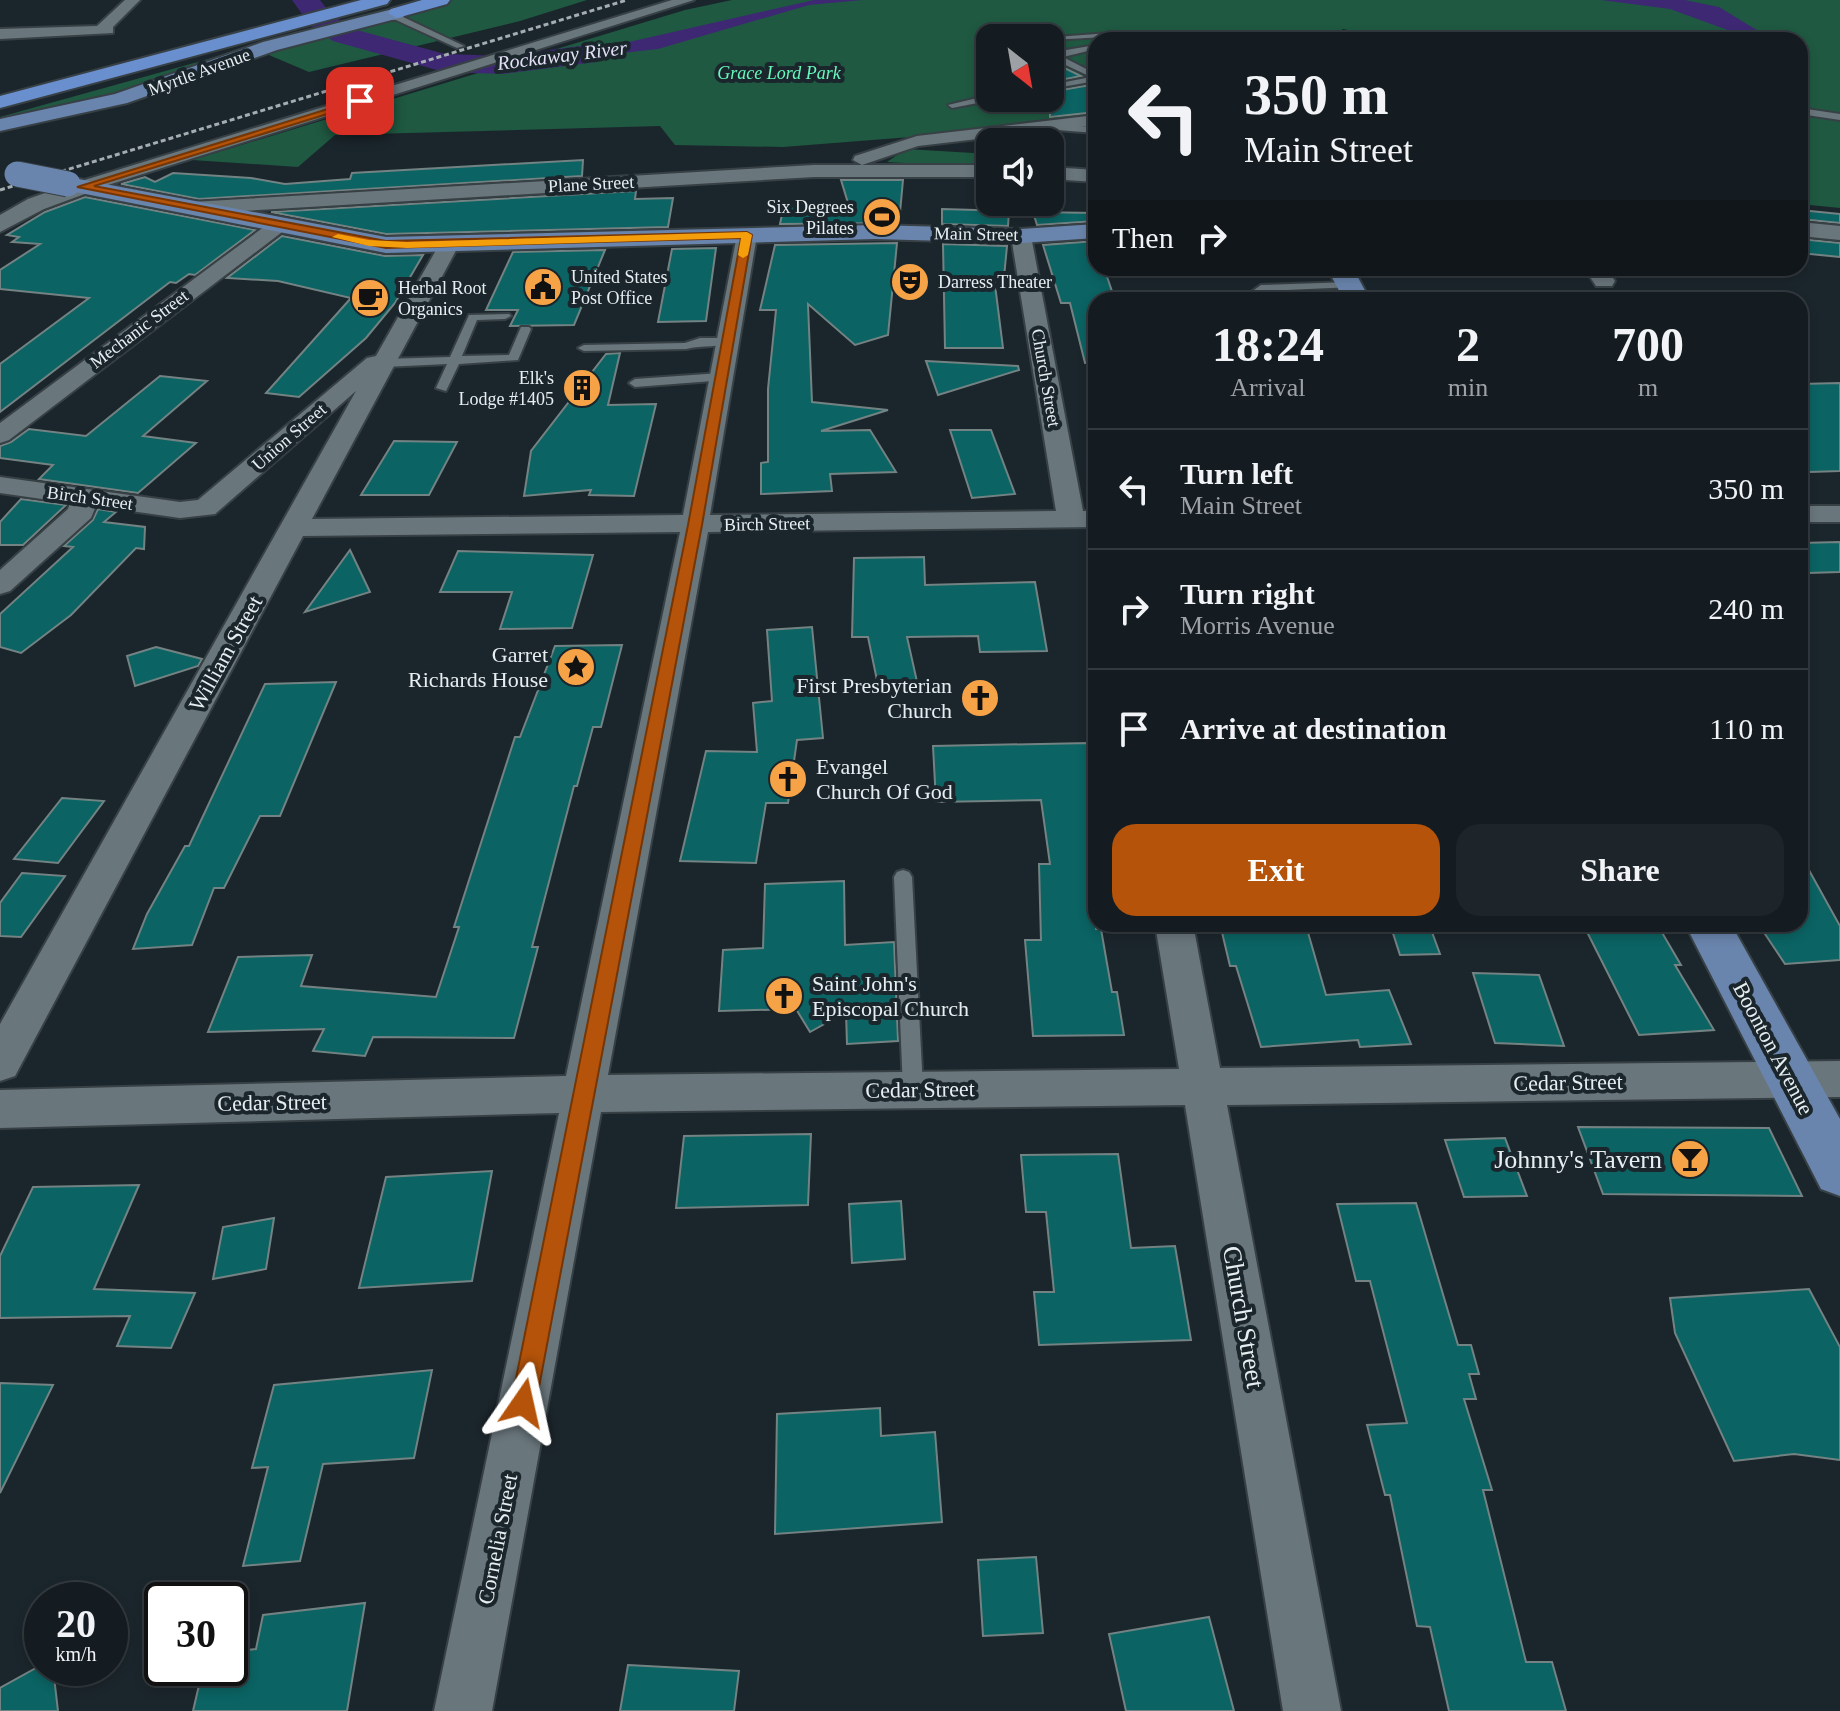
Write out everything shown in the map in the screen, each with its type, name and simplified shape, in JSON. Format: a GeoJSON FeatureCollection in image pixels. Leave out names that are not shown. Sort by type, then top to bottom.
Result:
{"type":"FeatureCollection","features":[{"type":"Feature","properties":{"kind":"highway"},"geometry":{"type":"LineString","coordinates":[[0,87],[284,26],[322,0]]}},
{"type":"Feature","properties":{"kind":"highway"},"geometry":{"type":"LineString","coordinates":[[0,102],[337,12],[387,10],[441,0]]}},
{"type":"Feature","properties":{"kind":"main road","name":"Myrtle Avenue"},"geometry":{"type":"LineString","coordinates":[[0,125],[120,99],[284,26],[354,23],[387,10]]}},
{"type":"Feature","properties":{"kind":"main road","name":"Main Street"},"geometry":{"type":"LineString","coordinates":[[8,172],[369,243],[875,232],[1021,236],[1088,232]]}},
{"type":"Feature","properties":{"kind":"main road","name":"Boonton Avenue"},"geometry":{"type":"LineString","coordinates":[[1712,932],[1840,1171]]}},
{"type":"Feature","properties":{"kind":"street"},"geometry":{"type":"LineString","coordinates":[[0,34],[104,30],[133,0]]}},
{"type":"Feature","properties":{"kind":"street"},"geometry":{"type":"LineString","coordinates":[[0,225],[75,185],[687,0]]}},
{"type":"Feature","properties":{"kind":"street"},"geometry":{"type":"LineString","coordinates":[[1060,128],[1088,122]]}},
{"type":"Feature","properties":{"kind":"street"},"geometry":{"type":"LineString","coordinates":[[851,169],[864,158],[914,143],[976,137]]}},
{"type":"Feature","properties":{"kind":"street","name":"Plane Street"},"geometry":{"type":"LineString","coordinates":[[192,208],[851,169],[976,171]]}},
{"type":"Feature","properties":{"kind":"street"},"geometry":{"type":"LineString","coordinates":[[1064,174],[1088,175]]}},
{"type":"Feature","properties":{"kind":"street","name":"Mechanic Street"},"geometry":{"type":"LineString","coordinates":[[0,435],[279,225]]}},
{"type":"Feature","properties":{"kind":"street"},"geometry":{"type":"LineString","coordinates":[[1808,230],[1840,233]]}},
{"type":"Feature","properties":{"kind":"street","name":"Cornelia Street"},"geometry":{"type":"LineString","coordinates":[[463,1711],[695,525],[747,235]]}},
{"type":"Feature","properties":{"kind":"street","name":"Church Street"},"geometry":{"type":"LineString","coordinates":[[1021,236],[1084,519]]}},
{"type":"Feature","properties":{"kind":"street","name":"William Street"},"geometry":{"type":"LineString","coordinates":[[0,1063],[450,243]]}},
{"type":"Feature","properties":{"kind":"street","name":"Union Street"},"geometry":{"type":"LineString","coordinates":[[180,510],[193,511],[216,501],[388,355]]}},
{"type":"Feature","properties":{"kind":"street","name":"Birch Street"},"geometry":{"type":"LineString","coordinates":[[0,485],[180,510]]}},
{"type":"Feature","properties":{"kind":"street"},"geometry":{"type":"LineString","coordinates":[[0,585],[81,512],[85,497]]}},
{"type":"Feature","properties":{"kind":"street"},"geometry":{"type":"LineString","coordinates":[[1808,514],[1840,514]]}},
{"type":"Feature","properties":{"kind":"street","name":"Birch Street"},"geometry":{"type":"LineString","coordinates":[[294,528],[1084,519]]}},
{"type":"Feature","properties":{"kind":"street","name":"Church Street"},"geometry":{"type":"LineString","coordinates":[[1175,932],[1312,1711]]}},
{"type":"Feature","properties":{"kind":"street","name":"Cedar Street"},"geometry":{"type":"LineString","coordinates":[[0,1109],[583,1094],[1840,1079]]}},
{"type":"Feature","properties":{"kind":"lane"},"geometry":{"type":"LineString","coordinates":[[387,10],[460,46]]}},
{"type":"Feature","properties":{"kind":"lane"},"geometry":{"type":"LineString","coordinates":[[1064,37],[1088,36]]}},
{"type":"Feature","properties":{"kind":"lane"},"geometry":{"type":"LineString","coordinates":[[1088,50],[1063,53],[1058,58],[1088,74]]}},
{"type":"Feature","properties":{"kind":"lane"},"geometry":{"type":"LineString","coordinates":[[1064,78],[1073,82]]}},
{"type":"Feature","properties":{"kind":"lane"},"geometry":{"type":"LineString","coordinates":[[1064,84],[1088,79]]}},
{"type":"Feature","properties":{"kind":"lane"},"geometry":{"type":"LineString","coordinates":[[952,105],[976,101]]}},
{"type":"Feature","properties":{"kind":"lane"},"geometry":{"type":"LineString","coordinates":[[1808,112],[1840,117]]}},
{"type":"Feature","properties":{"kind":"lane"},"geometry":{"type":"LineString","coordinates":[[1064,128],[1088,130]]}},
{"type":"Feature","properties":{"kind":"lane"},"geometry":{"type":"LineString","coordinates":[[1256,292],[1261,288],[1349,284]]}},
{"type":"Feature","properties":{"kind":"lane"},"geometry":{"type":"LineString","coordinates":[[442,388],[473,317],[505,316]]}},
{"type":"Feature","properties":{"kind":"lane"},"geometry":{"type":"LineString","coordinates":[[388,355],[453,360],[514,358],[525,329]]}},
{"type":"Feature","properties":{"kind":"lane"},"geometry":{"type":"LineString","coordinates":[[584,348],[686,346],[700,341],[725,359]]}},
{"type":"Feature","properties":{"kind":"lane"},"geometry":{"type":"LineString","coordinates":[[635,383],[725,359]]}},
{"type":"Feature","properties":{"kind":"lane"},"geometry":{"type":"LineString","coordinates":[[903,877],[913,1089]]}},
{"type":"Feature","properties":{"kind":"green space"},"geometry":{"type":"Polygon","coordinates":[[[421,0],[587,0],[520,21],[309,72],[257,50],[110,100],[0,121],[0,117],[421,0]]]}},
{"type":"Feature","properties":{"kind":"green space","name":"Grace Lord Park"},"geometry":{"type":"Polygon","coordinates":[[[732,0],[1840,0],[1840,208],[1808,205],[1808,32],[1357,32],[1343,29],[1338,32],[1088,32],[1088,118],[1015,128],[976,128],[976,132],[783,147],[675,145],[660,126],[335,135],[298,167],[192,160],[685,10],[732,0]]]}},
{"type":"Feature","properties":{"kind":"green space"},"geometry":{"type":"Polygon","coordinates":[[[906,149],[976,153],[976,167],[887,162],[906,149]]]}},
{"type":"Feature","properties":{"kind":"water"},"geometry":{"type":"Polygon","coordinates":[[[814,0],[862,0],[809,5],[658,49],[490,68],[521,59],[594,50],[814,0]]]}},
{"type":"Feature","properties":{"kind":"water"},"geometry":{"type":"Polygon","coordinates":[[[1601,0],[1685,0],[1719,7],[1760,32],[1733,32],[1670,9],[1601,0]]]}},
{"type":"Feature","properties":{"kind":"building"},"geometry":{"type":"Polygon","coordinates":[[[1064,68],[1081,76],[1064,79],[1064,68]]]}},
{"type":"Feature","properties":{"kind":"building"},"geometry":{"type":"Polygon","coordinates":[[[1088,85],[1088,113],[1050,117],[1050,112],[1064,112],[1064,90],[1088,85]]]}},
{"type":"Feature","properties":{"kind":"building"},"geometry":{"type":"Polygon","coordinates":[[[583,160],[582,176],[199,199],[121,184],[145,177],[155,182],[173,173],[251,178],[285,184],[350,179],[352,173],[583,160]]]}},
{"type":"Feature","properties":{"kind":"building"},"geometry":{"type":"Polygon","coordinates":[[[841,180],[903,180],[899,223],[780,224],[784,205],[848,203],[841,180]]]}},
{"type":"Feature","properties":{"kind":"building"},"geometry":{"type":"Polygon","coordinates":[[[636,191],[635,199],[673,198],[668,227],[386,234],[271,212],[636,191]]]}},
{"type":"Feature","properties":{"kind":"building"},"geometry":{"type":"Polygon","coordinates":[[[85,197],[255,230],[195,275],[189,274],[176,283],[170,282],[0,412],[0,364],[89,298],[0,289],[0,270],[40,244],[12,242],[19,237],[7,235],[45,212],[85,197]]]}},
{"type":"Feature","properties":{"kind":"building"},"geometry":{"type":"Polygon","coordinates":[[[942,209],[976,210],[976,216],[1009,216],[1008,226],[942,224],[942,209]]]}},
{"type":"Feature","properties":{"kind":"building"},"geometry":{"type":"Polygon","coordinates":[[[1808,211],[1840,214],[1840,223],[1808,220],[1808,211]]]}},
{"type":"Feature","properties":{"kind":"building"},"geometry":{"type":"Polygon","coordinates":[[[1088,213],[1088,222],[1037,225],[1034,216],[1088,213]]]}},
{"type":"Feature","properties":{"kind":"building"},"geometry":{"type":"Polygon","coordinates":[[[282,236],[385,256],[423,255],[395,303],[366,338],[299,397],[266,393],[351,298],[278,281],[227,278],[282,236]]]}},
{"type":"Feature","properties":{"kind":"building"},"geometry":{"type":"Polygon","coordinates":[[[1808,240],[1840,243],[1840,257],[1808,254],[1808,240]]]}},
{"type":"Feature","properties":{"kind":"building"},"geometry":{"type":"Polygon","coordinates":[[[1088,242],[1088,276],[1107,276],[1112,292],[1088,292],[1088,363],[1085,363],[1070,303],[1061,303],[1043,245],[1088,242]]]}},
{"type":"Feature","properties":{"kind":"building"},"geometry":{"type":"Polygon","coordinates":[[[897,243],[888,335],[855,345],[808,304],[812,402],[888,410],[821,431],[870,430],[896,472],[830,474],[832,491],[761,494],[761,463],[768,462],[768,389],[776,310],[760,310],[775,245],[897,243]]]}},
{"type":"Feature","properties":{"kind":"building"},"geometry":{"type":"Polygon","coordinates":[[[943,244],[1007,246],[1004,277],[994,277],[1003,348],[945,348],[943,244]]]}},
{"type":"Feature","properties":{"kind":"building"},"geometry":{"type":"Polygon","coordinates":[[[716,248],[706,321],[658,322],[672,249],[716,248]]]}},
{"type":"Feature","properties":{"kind":"building","name":"United States Post Office"},"geometry":{"type":"Polygon","coordinates":[[[605,250],[574,325],[510,326],[518,310],[486,310],[513,252],[605,250]]]}},
{"type":"Feature","properties":{"kind":"building"},"geometry":{"type":"Polygon","coordinates":[[[620,353],[608,405],[656,404],[634,496],[589,495],[591,490],[524,496],[531,451],[606,354],[620,353]]]}},
{"type":"Feature","properties":{"kind":"building"},"geometry":{"type":"Polygon","coordinates":[[[926,361],[1018,366],[1019,370],[938,395],[926,361]]]}},
{"type":"Feature","properties":{"kind":"building"},"geometry":{"type":"Polygon","coordinates":[[[160,376],[207,381],[143,436],[196,443],[138,493],[39,479],[53,465],[0,458],[0,446],[29,429],[86,436],[160,376]]]}},
{"type":"Feature","properties":{"kind":"building"},"geometry":{"type":"Polygon","coordinates":[[[1840,383],[1840,471],[1808,470],[1808,384],[1840,383]]]}},
{"type":"Feature","properties":{"kind":"building"},"geometry":{"type":"Polygon","coordinates":[[[950,430],[991,430],[1015,494],[972,498],[950,430]]]}},
{"type":"Feature","properties":{"kind":"building"},"geometry":{"type":"Polygon","coordinates":[[[394,441],[457,442],[429,495],[361,495],[394,441]]]}},
{"type":"Feature","properties":{"kind":"building"},"geometry":{"type":"Polygon","coordinates":[[[21,499],[66,505],[23,545],[0,545],[0,522],[21,499]]]}},
{"type":"Feature","properties":{"kind":"building"},"geometry":{"type":"Polygon","coordinates":[[[98,509],[116,512],[104,522],[145,527],[144,549],[136,548],[71,615],[21,653],[0,647],[0,614],[73,547],[64,546],[93,520],[98,509]]]}},
{"type":"Feature","properties":{"kind":"building"},"geometry":{"type":"Polygon","coordinates":[[[1840,542],[1840,572],[1808,573],[1808,543],[1840,542]]]}},
{"type":"Feature","properties":{"kind":"building"},"geometry":{"type":"Polygon","coordinates":[[[350,550],[370,592],[305,612],[350,550]]]}},
{"type":"Feature","properties":{"kind":"building"},"geometry":{"type":"Polygon","coordinates":[[[458,551],[593,555],[572,628],[500,629],[512,592],[440,592],[458,551]]]}},
{"type":"Feature","properties":{"kind":"building"},"geometry":{"type":"Polygon","coordinates":[[[924,557],[925,585],[1035,582],[1047,651],[980,652],[978,636],[907,637],[918,686],[879,690],[868,637],[852,637],[854,558],[924,557]]]}},
{"type":"Feature","properties":{"kind":"building"},"geometry":{"type":"Polygon","coordinates":[[[812,627],[823,738],[797,740],[788,803],[766,803],[756,863],[680,861],[706,751],[757,752],[753,703],[772,701],[767,630],[812,627]]]}},
{"type":"Feature","properties":{"kind":"building"},"geometry":{"type":"Polygon","coordinates":[[[622,645],[601,727],[593,727],[577,786],[574,786],[532,947],[538,947],[514,1038],[373,1037],[365,1056],[313,1051],[324,1029],[208,1032],[238,957],[312,955],[301,986],[436,997],[459,927],[454,927],[515,737],[520,737],[555,646],[622,645]]]}},
{"type":"Feature","properties":{"kind":"building"},"geometry":{"type":"Polygon","coordinates":[[[156,647],[202,659],[198,666],[135,686],[127,656],[156,647]]]}},
{"type":"Feature","properties":{"kind":"building"},"geometry":{"type":"Polygon","coordinates":[[[336,682],[280,816],[260,816],[224,888],[214,888],[192,945],[133,949],[147,914],[185,846],[189,846],[265,684],[336,682]]]}},
{"type":"Feature","properties":{"kind":"building"},"geometry":{"type":"Polygon","coordinates":[[[1088,743],[1088,932],[1102,932],[1112,992],[1117,992],[1124,1035],[1033,1036],[1025,940],[1041,940],[1039,864],[1050,864],[1041,800],[936,802],[933,746],[1088,743]]]}},
{"type":"Feature","properties":{"kind":"building"},"geometry":{"type":"Polygon","coordinates":[[[62,798],[104,801],[58,863],[14,859],[62,798]]]}},
{"type":"Feature","properties":{"kind":"building"},"geometry":{"type":"Polygon","coordinates":[[[1808,868],[1840,926],[1840,960],[1785,964],[1764,932],[1808,932],[1808,868]]]}},
{"type":"Feature","properties":{"kind":"building"},"geometry":{"type":"Polygon","coordinates":[[[22,873],[65,876],[21,937],[0,936],[0,903],[22,873]]]}},
{"type":"Feature","properties":{"kind":"building"},"geometry":{"type":"Polygon","coordinates":[[[844,881],[845,945],[894,942],[898,1041],[847,1044],[846,1012],[810,1032],[796,1009],[719,1011],[723,950],[763,948],[765,884],[844,881]]]}},
{"type":"Feature","properties":{"kind":"building"},"geometry":{"type":"Polygon","coordinates":[[[1222,932],[1308,932],[1326,995],[1389,990],[1411,1044],[1360,1047],[1358,1040],[1261,1047],[1236,966],[1230,966],[1222,932]]]}},
{"type":"Feature","properties":{"kind":"building"},"geometry":{"type":"Polygon","coordinates":[[[1393,932],[1432,932],[1440,954],[1400,955],[1393,932]]]}},
{"type":"Feature","properties":{"kind":"building"},"geometry":{"type":"Polygon","coordinates":[[[1587,932],[1662,932],[1681,965],[1675,965],[1714,1030],[1639,1035],[1587,932]]]}},
{"type":"Feature","properties":{"kind":"building"},"geometry":{"type":"Polygon","coordinates":[[[1473,973],[1539,975],[1564,1046],[1495,1043],[1473,973]]]}},
{"type":"Feature","properties":{"kind":"building"},"geometry":{"type":"Polygon","coordinates":[[[1578,1127],[1769,1128],[1802,1196],[1603,1194],[1578,1127]]]}},
{"type":"Feature","properties":{"kind":"building"},"geometry":{"type":"Polygon","coordinates":[[[811,1134],[808,1205],[676,1208],[684,1136],[811,1134]]]}},
{"type":"Feature","properties":{"kind":"building"},"geometry":{"type":"Polygon","coordinates":[[[1505,1138],[1527,1196],[1464,1197],[1445,1140],[1505,1138]]]}},
{"type":"Feature","properties":{"kind":"building"},"geometry":{"type":"Polygon","coordinates":[[[1118,1154],[1131,1248],[1175,1246],[1191,1340],[1039,1345],[1034,1292],[1054,1292],[1046,1212],[1026,1212],[1021,1155],[1118,1154]]]}},
{"type":"Feature","properties":{"kind":"building"},"geometry":{"type":"Polygon","coordinates":[[[492,1171],[472,1281],[359,1288],[386,1177],[492,1171]]]}},
{"type":"Feature","properties":{"kind":"building"},"geometry":{"type":"Polygon","coordinates":[[[139,1185],[94,1289],[195,1293],[171,1348],[117,1346],[130,1316],[0,1318],[0,1256],[33,1187],[139,1185]]]}},
{"type":"Feature","properties":{"kind":"building"},"geometry":{"type":"Polygon","coordinates":[[[901,1201],[905,1259],[852,1263],[849,1204],[901,1201]]]}},
{"type":"Feature","properties":{"kind":"building"},"geometry":{"type":"Polygon","coordinates":[[[1416,1203],[1458,1345],[1471,1345],[1479,1374],[1469,1374],[1476,1399],[1464,1399],[1492,1490],[1483,1490],[1526,1662],[1552,1662],[1566,1711],[1449,1711],[1430,1627],[1417,1626],[1390,1495],[1385,1495],[1367,1425],[1407,1423],[1370,1281],[1356,1281],[1337,1204],[1416,1203]]]}},
{"type":"Feature","properties":{"kind":"building"},"geometry":{"type":"Polygon","coordinates":[[[274,1218],[266,1269],[213,1279],[223,1227],[274,1218]]]}},
{"type":"Feature","properties":{"kind":"building"},"geometry":{"type":"Polygon","coordinates":[[[1809,1289],[1840,1347],[1840,1460],[1794,1454],[1734,1461],[1675,1333],[1670,1298],[1809,1289]]]}},
{"type":"Feature","properties":{"kind":"building"},"geometry":{"type":"Polygon","coordinates":[[[432,1370],[414,1458],[323,1464],[300,1561],[243,1566],[268,1467],[252,1468],[274,1385],[432,1370]]]}},
{"type":"Feature","properties":{"kind":"building"},"geometry":{"type":"Polygon","coordinates":[[[0,1383],[53,1385],[0,1493],[0,1383]]]}},
{"type":"Feature","properties":{"kind":"building"},"geometry":{"type":"Polygon","coordinates":[[[880,1408],[881,1436],[935,1432],[942,1522],[775,1534],[777,1414],[880,1408]]]}},
{"type":"Feature","properties":{"kind":"building"},"geometry":{"type":"Polygon","coordinates":[[[1036,1557],[1043,1633],[983,1636],[978,1560],[1036,1557]]]}},
{"type":"Feature","properties":{"kind":"building"},"geometry":{"type":"Polygon","coordinates":[[[365,1603],[347,1711],[193,1711],[199,1686],[248,1686],[248,1650],[256,1649],[263,1615],[365,1603]]]}},
{"type":"Feature","properties":{"kind":"building"},"geometry":{"type":"Polygon","coordinates":[[[1209,1617],[1234,1711],[1126,1711],[1109,1634],[1209,1617]]]}},
{"type":"Feature","properties":{"kind":"building"},"geometry":{"type":"Polygon","coordinates":[[[628,1665],[739,1671],[734,1711],[620,1711],[628,1665]]]}},
{"type":"Feature","properties":{"kind":"building"},"geometry":{"type":"Polygon","coordinates":[[[24,1675],[24,1686],[55,1686],[58,1711],[0,1711],[0,1688],[24,1675]]]}},
{"type":"Feature","properties":{"kind":"waterway","name":"Rockaway River"},"geometry":{"type":"LineString","coordinates":[[306,0],[320,19],[343,35],[444,63],[503,65],[596,53]]}},
{"type":"Feature","properties":{"kind":"railway"},"geometry":{"type":"LineString","coordinates":[[0,190],[627,0]]}},
{"type":"Feature","properties":{"kind":"slow traffic"},"geometry":{"type":"LineString","coordinates":[[338,237],[386,245],[407,245],[747,235],[743,255]]}},
{"type":"Feature","properties":{"kind":"place","name":"Six Degrees Pilates"},"geometry":{"type":"Point","coordinates":[882,217]}},
{"type":"Feature","properties":{"kind":"place","name":"Darress Theater"},"geometry":{"type":"Point","coordinates":[910,282]}},
{"type":"Feature","properties":{"kind":"place","name":"United States Post Office"},"geometry":{"type":"Point","coordinates":[543,287]}},
{"type":"Feature","properties":{"kind":"place","name":"Herbal Root Organics"},"geometry":{"type":"Point","coordinates":[370,298]}},
{"type":"Feature","properties":{"kind":"place","name":"Elk's Lodge #1405"},"geometry":{"type":"Point","coordinates":[582,388]}},
{"type":"Feature","properties":{"kind":"place","name":"Garret Richards House"},"geometry":{"type":"Point","coordinates":[576,667]}},
{"type":"Feature","properties":{"kind":"place","name":"First Presbyterian Church"},"geometry":{"type":"Point","coordinates":[980,698]}},
{"type":"Feature","properties":{"kind":"place","name":"Evangel Church Of God"},"geometry":{"type":"Point","coordinates":[788,779]}},
{"type":"Feature","properties":{"kind":"place","name":"Saint John's Episcopal Church"},"geometry":{"type":"Point","coordinates":[784,996]}},
{"type":"Feature","properties":{"kind":"place","name":"Johnny's Tavern"},"geometry":{"type":"Point","coordinates":[1690,1159]}},
{"type":"Feature","properties":{"kind":"route"},"geometry":{"type":"LineString","coordinates":[[360,101],[82,187],[386,245],[747,235],[695,525],[523,1403]]}}]}
